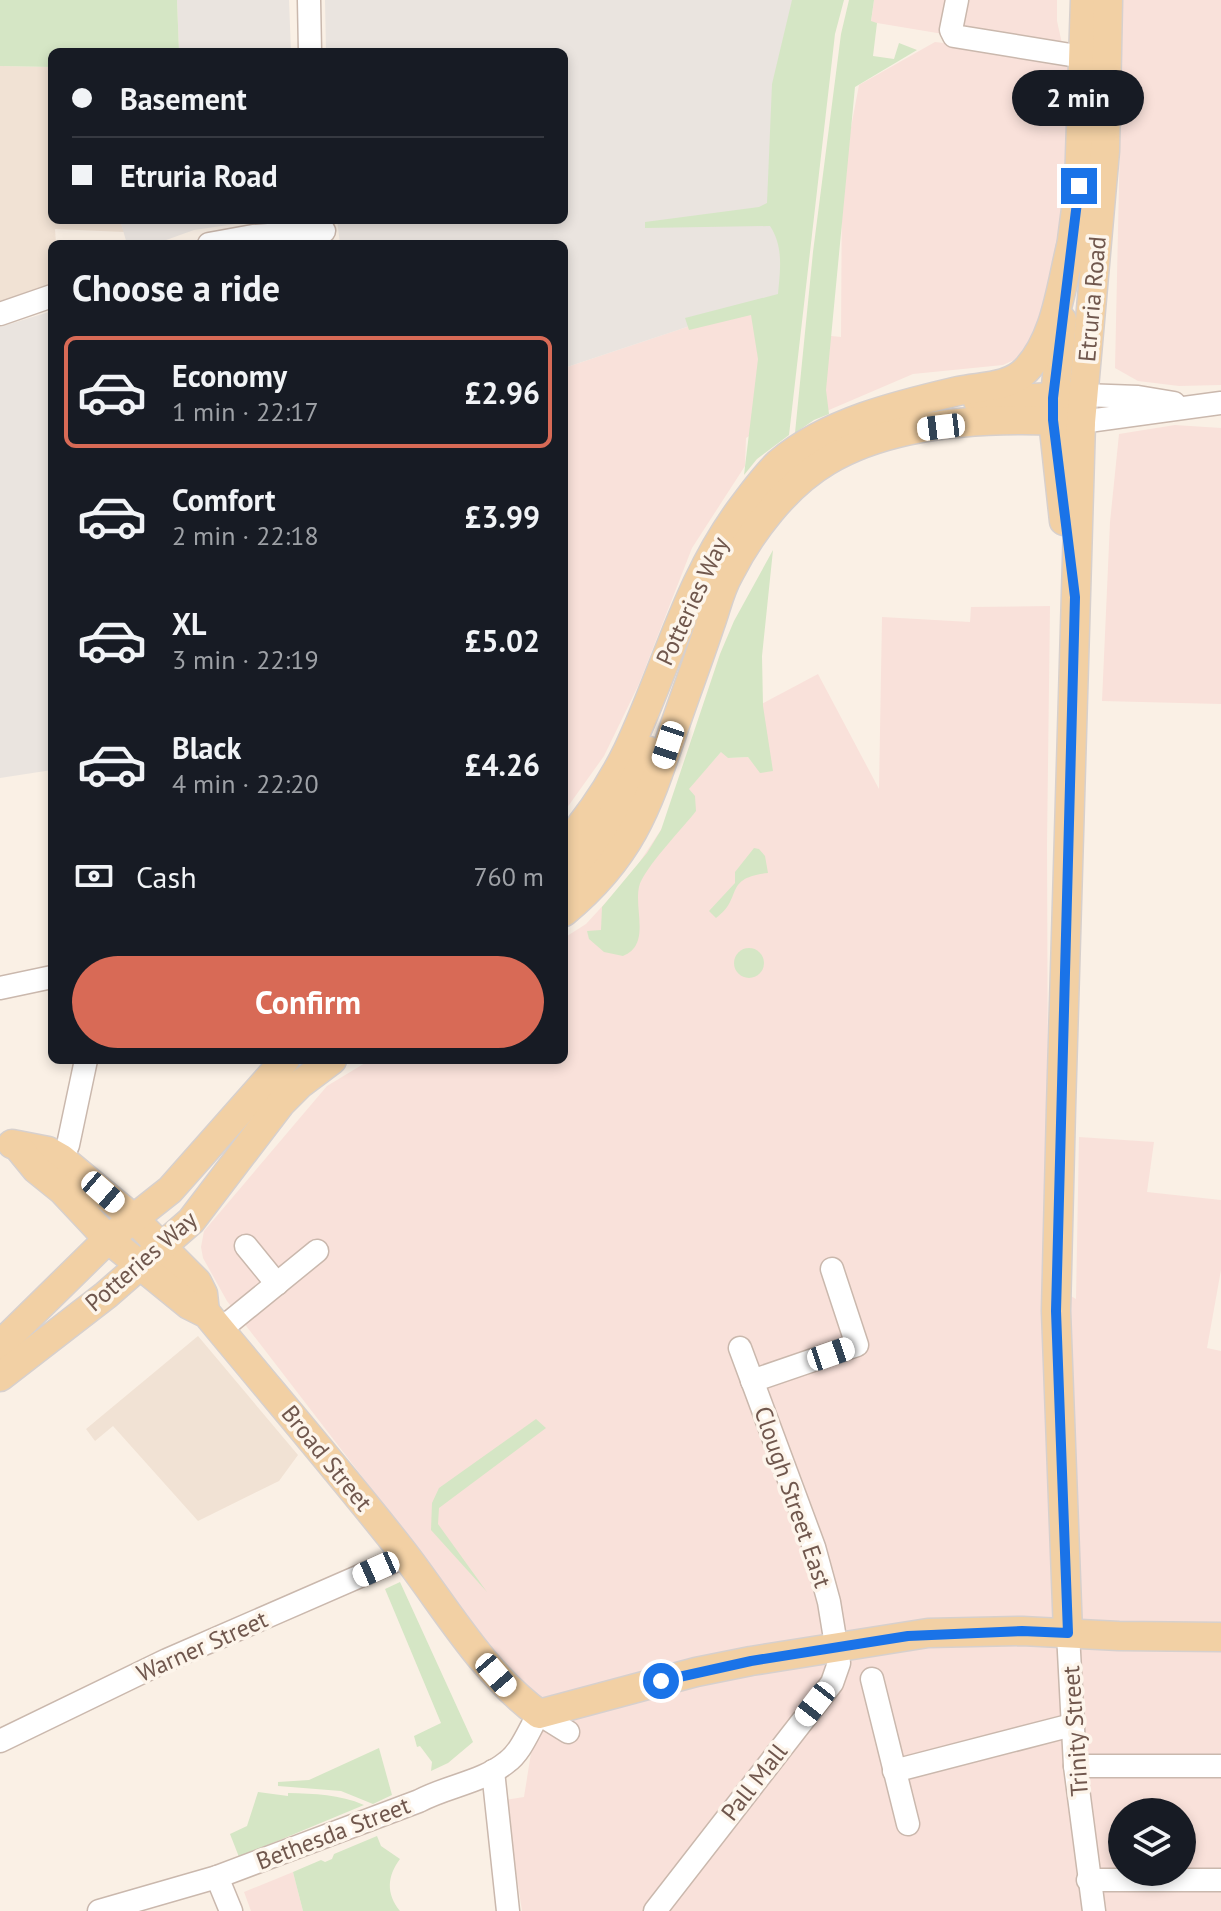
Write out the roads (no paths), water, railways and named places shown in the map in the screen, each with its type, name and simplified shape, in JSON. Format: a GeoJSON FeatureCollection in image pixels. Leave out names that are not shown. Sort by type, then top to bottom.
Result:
{"type":"FeatureCollection","features":[{"type":"Feature","properties":{"kind":"main road","name":"Etruria Road"},"geometry":{"type":"LineString","coordinates":[[1075,597],[1053,409],[1079,186],[1085,0]]}},
{"type":"Feature","properties":{"kind":"main road","name":"Etruria Road"},"geometry":{"type":"LineString","coordinates":[[1056,1311],[1082,409],[1105,151],[1108,0]]}},
{"type":"Feature","properties":{"kind":"main road","name":"Potteries Way"},"geometry":{"type":"LineString","coordinates":[[568,841],[601,798],[628,750],[697,581],[721,534],[768,473],[807,445],[850,423],[961,390],[997,386],[1025,371],[1047,339],[1071,246]]}},
{"type":"Feature","properties":{"kind":"main road"},"geometry":{"type":"LineString","coordinates":[[902,406],[1082,409]]}},
{"type":"Feature","properties":{"kind":"main road","name":"Potteries Way"},"geometry":{"type":"LineString","coordinates":[[568,909],[615,861],[634,832],[661,768],[728,575],[784,495],[825,462],[847,450],[920,429],[1053,409]]}},
{"type":"Feature","properties":{"kind":"main road"},"geometry":{"type":"LineString","coordinates":[[568,873],[594,843],[630,791],[728,575]]}},
{"type":"Feature","properties":{"kind":"main road","name":"Potteries Way"},"geometry":{"type":"LineString","coordinates":[[0,1345],[108,1239],[170,1190],[281,1064]]}},
{"type":"Feature","properties":{"kind":"main road","name":"Potteries Way"},"geometry":{"type":"LineString","coordinates":[[0,1377],[106,1295],[200,1210],[281,1103],[327,1064]]}},
{"type":"Feature","properties":{"kind":"main road","name":"Broad Street"},"geometry":{"type":"LineString","coordinates":[[6,1147],[48,1151],[133,1218],[197,1282],[212,1321]]}},
{"type":"Feature","properties":{"kind":"main road","name":"Broad Street"},"geometry":{"type":"LineString","coordinates":[[6,1147],[62,1190],[108,1239],[212,1321],[335,1466],[478,1654],[514,1696],[539,1714]]}},
{"type":"Feature","properties":{"kind":"main road","name":"Trinity Street"},"geometry":{"type":"LineString","coordinates":[[1056,1311],[1068,1633]]}},
{"type":"Feature","properties":{"kind":"main road"},"geometry":{"type":"LineString","coordinates":[[539,1714],[696,1672],[928,1633],[1022,1631],[1221,1637]]}},
{"type":"Feature","properties":{"kind":"street"},"geometry":{"type":"LineString","coordinates":[[309,0],[310,48]]}},
{"type":"Feature","properties":{"kind":"street"},"geometry":{"type":"LineString","coordinates":[[957,0],[951,30],[954,36],[1083,57]]}},
{"type":"Feature","properties":{"kind":"street"},"geometry":{"type":"LineString","coordinates":[[231,240],[324,232]]}},
{"type":"Feature","properties":{"kind":"street"},"geometry":{"type":"LineString","coordinates":[[0,314],[48,297]]}},
{"type":"Feature","properties":{"kind":"street"},"geometry":{"type":"LineString","coordinates":[[1082,409],[1213,405]]}},
{"type":"Feature","properties":{"kind":"street"},"geometry":{"type":"LineString","coordinates":[[0,988],[48,978]]}},
{"type":"Feature","properties":{"kind":"street"},"geometry":{"type":"LineString","coordinates":[[62,1159],[68,1145],[85,1064]]}},
{"type":"Feature","properties":{"kind":"street"},"geometry":{"type":"LineString","coordinates":[[246,1246],[277,1284]]}},
{"type":"Feature","properties":{"kind":"street"},"geometry":{"type":"LineString","coordinates":[[212,1321],[277,1284],[317,1251]]}},
{"type":"Feature","properties":{"kind":"street"},"geometry":{"type":"LineString","coordinates":[[752,1381],[857,1345],[832,1269]]}},
{"type":"Feature","properties":{"kind":"street","name":"Clough Street East"},"geometry":{"type":"LineString","coordinates":[[740,1348],[814,1547],[829,1602],[837,1648]]}},
{"type":"Feature","properties":{"kind":"street","name":"Warner Street"},"geometry":{"type":"LineString","coordinates":[[0,1741],[167,1660],[406,1556]]}},
{"type":"Feature","properties":{"kind":"street","name":"Trinity Street"},"geometry":{"type":"LineString","coordinates":[[1068,1633],[1075,1766],[1094,1911]]}},
{"type":"Feature","properties":{"kind":"street","name":"Pall Mall"},"geometry":{"type":"LineString","coordinates":[[655,1911],[832,1683],[839,1663],[837,1648]]}},
{"type":"Feature","properties":{"kind":"street"},"geometry":{"type":"LineString","coordinates":[[872,1679],[908,1824]]}},
{"type":"Feature","properties":{"kind":"street"},"geometry":{"type":"LineString","coordinates":[[539,1714],[568,1732]]}},
{"type":"Feature","properties":{"kind":"street","name":"Bethesda Street"},"geometry":{"type":"LineString","coordinates":[[99,1911],[217,1877],[493,1771],[509,1761],[539,1714]]}},
{"type":"Feature","properties":{"kind":"street"},"geometry":{"type":"LineString","coordinates":[[894,1771],[1072,1725]]}},
{"type":"Feature","properties":{"kind":"street"},"geometry":{"type":"LineString","coordinates":[[1075,1766],[1221,1766]]}},
{"type":"Feature","properties":{"kind":"street"},"geometry":{"type":"LineString","coordinates":[[493,1771],[508,1911]]}},
{"type":"Feature","properties":{"kind":"street"},"geometry":{"type":"LineString","coordinates":[[217,1877],[231,1911]]}},
{"type":"Feature","properties":{"kind":"street"},"geometry":{"type":"LineString","coordinates":[[1088,1880],[1221,1880]]}}]}
